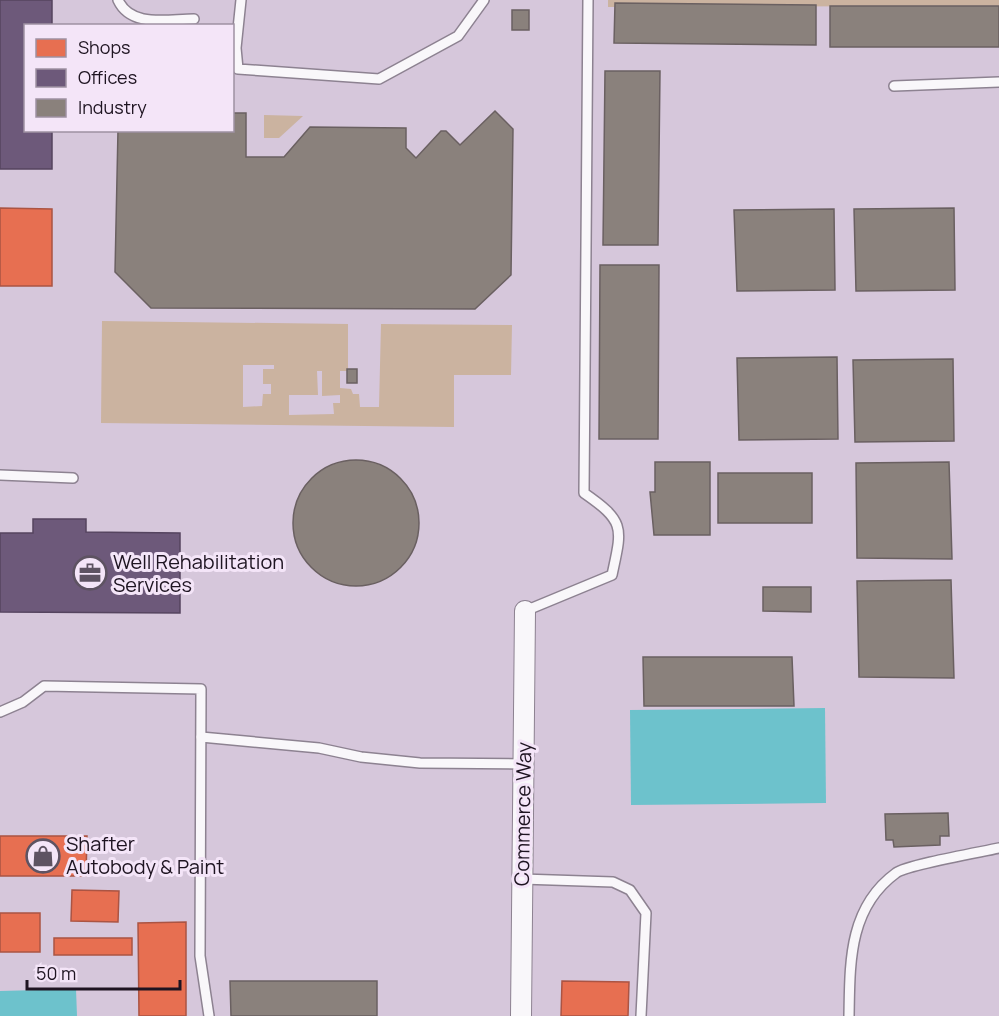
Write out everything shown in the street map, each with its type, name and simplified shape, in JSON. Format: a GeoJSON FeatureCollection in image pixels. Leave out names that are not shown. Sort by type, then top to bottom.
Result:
{"type":"FeatureCollection","features":[{"type":"Feature","properties":{"kind":"street","name":"Commerce Way"},"geometry":{"type":"LineString","coordinates":[[521,1016],[525,611]]}},
{"type":"Feature","properties":{"kind":"lane"},"geometry":{"type":"LineString","coordinates":[[118,0],[123,10],[137,20],[194,19]]}},
{"type":"Feature","properties":{"kind":"lane"},"geometry":{"type":"LineString","coordinates":[[241,0],[236,48],[238,69],[379,79],[458,36],[484,0]]}},
{"type":"Feature","properties":{"kind":"lane"},"geometry":{"type":"LineString","coordinates":[[525,611],[612,575],[618,543],[618,524],[608,510],[584,494],[588,0]]}},
{"type":"Feature","properties":{"kind":"lane"},"geometry":{"type":"LineString","coordinates":[[894,86],[999,82]]}},
{"type":"Feature","properties":{"kind":"lane"},"geometry":{"type":"LineString","coordinates":[[0,475],[73,478]]}},
{"type":"Feature","properties":{"kind":"lane"},"geometry":{"type":"LineString","coordinates":[[0,712],[23,702],[44,686],[201,689],[200,956],[209,1016]]}},
{"type":"Feature","properties":{"kind":"lane"},"geometry":{"type":"LineString","coordinates":[[201,737],[319,748],[361,757],[420,763],[524,764]]}},
{"type":"Feature","properties":{"kind":"lane"},"geometry":{"type":"LineString","coordinates":[[849,1016],[850,952],[866,905],[897,872],[999,848]]}},
{"type":"Feature","properties":{"kind":"lane"},"geometry":{"type":"LineString","coordinates":[[522,879],[613,882],[630,890],[646,913],[641,1016]]}},
{"type":"Feature","properties":{"kind":"shaded area"},"geometry":{"type":"Polygon","coordinates":[[[608,0],[999,0],[999,6],[608,7],[608,0]]]}},
{"type":"Feature","properties":{"kind":"shaded area"},"geometry":{"type":"Polygon","coordinates":[[[264,115],[303,116],[279,138],[264,138],[264,115]]]}},
{"type":"Feature","properties":{"kind":"shaded area"},"geometry":{"type":"Polygon","coordinates":[[[102,321],[348,324],[348,371],[340,371],[340,388],[351,389],[353,394],[359,394],[360,407],[379,407],[381,324],[512,325],[511,375],[454,375],[454,427],[101,423],[102,321]],[[243,365],[243,407],[262,406],[263,394],[271,394],[271,384],[263,384],[263,369],[274,369],[274,365],[243,365]],[[317,371],[318,395],[289,395],[289,415],[334,414],[333,403],[340,403],[340,395],[322,396],[322,371],[317,371]]]}},
{"type":"Feature","properties":{"kind":"water"},"geometry":{"type":"Polygon","coordinates":[[[825,708],[826,803],[631,805],[630,710],[825,708]]]}},
{"type":"Feature","properties":{"kind":"water"},"geometry":{"type":"Polygon","coordinates":[[[76,989],[77,1016],[0,1016],[0,991],[76,989]]]}},
{"type":"Feature","properties":{"kind":"building: Shops"},"geometry":{"type":"Polygon","coordinates":[[[0,208],[52,209],[52,286],[0,286],[0,208]]]}},
{"type":"Feature","properties":{"kind":"building: Shops","name":"Shafter Autobody & Paint"},"geometry":{"type":"Polygon","coordinates":[[[0,836],[87,836],[86,876],[0,876],[0,836]]]}},
{"type":"Feature","properties":{"kind":"building: Shops"},"geometry":{"type":"Polygon","coordinates":[[[72,890],[119,891],[118,922],[71,921],[72,890]]]}},
{"type":"Feature","properties":{"kind":"building: Shops"},"geometry":{"type":"Polygon","coordinates":[[[0,913],[40,913],[40,952],[0,952],[0,913]]]}},
{"type":"Feature","properties":{"kind":"building: Shops"},"geometry":{"type":"Polygon","coordinates":[[[186,922],[186,1016],[139,1016],[138,923],[186,922]]]}},
{"type":"Feature","properties":{"kind":"building: Shops"},"geometry":{"type":"Polygon","coordinates":[[[54,938],[132,938],[132,955],[54,955],[54,938]]]}},
{"type":"Feature","properties":{"kind":"building: Shops"},"geometry":{"type":"Polygon","coordinates":[[[562,981],[629,982],[628,1016],[561,1016],[562,981]]]}},
{"type":"Feature","properties":{"kind":"building: Offices"},"geometry":{"type":"Polygon","coordinates":[[[0,0],[52,0],[52,24],[24,24],[24,132],[52,132],[52,169],[0,169],[0,0]]]}},
{"type":"Feature","properties":{"kind":"building: Offices","name":"Well Rehabilitation Services"},"geometry":{"type":"Polygon","coordinates":[[[33,519],[86,519],[86,532],[180,533],[180,613],[0,612],[0,533],[33,533],[33,519]]]}},
{"type":"Feature","properties":{"kind":"building: Industry"},"geometry":{"type":"Polygon","coordinates":[[[615,3],[816,5],[816,45],[614,43],[615,3]]]}},
{"type":"Feature","properties":{"kind":"building: Industry"},"geometry":{"type":"Polygon","coordinates":[[[830,6],[999,6],[999,47],[830,47],[830,6]]]}},
{"type":"Feature","properties":{"kind":"building: Industry"},"geometry":{"type":"Polygon","coordinates":[[[512,10],[529,10],[529,30],[512,30],[512,10]]]}},
{"type":"Feature","properties":{"kind":"building: Industry"},"geometry":{"type":"Polygon","coordinates":[[[605,71],[660,71],[658,245],[603,245],[605,71]]]}},
{"type":"Feature","properties":{"kind":"building: Industry"},"geometry":{"type":"Polygon","coordinates":[[[495,111],[513,129],[511,275],[475,309],[151,308],[115,272],[118,132],[234,132],[234,113],[246,113],[246,157],[284,157],[310,127],[406,128],[406,148],[416,158],[441,131],[446,131],[460,145],[495,111]]]}},
{"type":"Feature","properties":{"kind":"building: Industry"},"geometry":{"type":"Polygon","coordinates":[[[954,208],[955,290],[856,291],[854,209],[954,208]]]}},
{"type":"Feature","properties":{"kind":"building: Industry"},"geometry":{"type":"Polygon","coordinates":[[[834,209],[835,290],[737,291],[734,210],[834,209]]]}},
{"type":"Feature","properties":{"kind":"building: Industry"},"geometry":{"type":"Polygon","coordinates":[[[600,265],[659,265],[658,439],[599,439],[600,265]]]}},
{"type":"Feature","properties":{"kind":"building: Industry"},"geometry":{"type":"Polygon","coordinates":[[[837,357],[838,439],[739,440],[737,358],[837,357]]]}},
{"type":"Feature","properties":{"kind":"building: Industry"},"geometry":{"type":"Polygon","coordinates":[[[953,359],[954,441],[855,442],[853,360],[953,359]]]}},
{"type":"Feature","properties":{"kind":"building: Industry"},"geometry":{"type":"Polygon","coordinates":[[[347,369],[357,369],[357,383],[347,383],[347,369]]]}},
{"type":"Feature","properties":{"kind":"building: Industry"},"geometry":{"type":"Polygon","coordinates":[[[356,460],[380,465],[401,478],[414,499],[419,523],[414,547],[401,568],[380,581],[356,586],[332,581],[311,568],[298,547],[293,523],[298,499],[311,478],[332,465],[356,460]]]}},
{"type":"Feature","properties":{"kind":"building: Industry"},"geometry":{"type":"Polygon","coordinates":[[[655,462],[710,462],[710,535],[654,535],[650,492],[655,492],[655,462]]]}},
{"type":"Feature","properties":{"kind":"building: Industry"},"geometry":{"type":"Polygon","coordinates":[[[949,462],[952,559],[857,558],[856,463],[949,462]]]}},
{"type":"Feature","properties":{"kind":"building: Industry"},"geometry":{"type":"Polygon","coordinates":[[[718,473],[812,473],[812,523],[718,523],[718,473]]]}},
{"type":"Feature","properties":{"kind":"building: Industry"},"geometry":{"type":"Polygon","coordinates":[[[951,580],[954,678],[859,677],[857,581],[951,580]]]}},
{"type":"Feature","properties":{"kind":"building: Industry"},"geometry":{"type":"Polygon","coordinates":[[[763,587],[811,587],[811,612],[763,611],[763,587]]]}},
{"type":"Feature","properties":{"kind":"building: Industry"},"geometry":{"type":"Polygon","coordinates":[[[643,657],[792,657],[794,706],[644,706],[643,657]]]}},
{"type":"Feature","properties":{"kind":"building: Industry"},"geometry":{"type":"Polygon","coordinates":[[[948,813],[949,836],[940,836],[940,845],[894,847],[893,840],[886,840],[885,814],[948,813]]]}},
{"type":"Feature","properties":{"kind":"building: Industry"},"geometry":{"type":"Polygon","coordinates":[[[230,981],[377,981],[377,1016],[231,1016],[230,981]]]}},
{"type":"Feature","properties":{"kind":"place","name":"Well Rehabilitation Services"},"geometry":{"type":"Point","coordinates":[90,573]}},
{"type":"Feature","properties":{"kind":"place","name":"Shafter Autobody & Paint"},"geometry":{"type":"Point","coordinates":[43,856]}}]}
